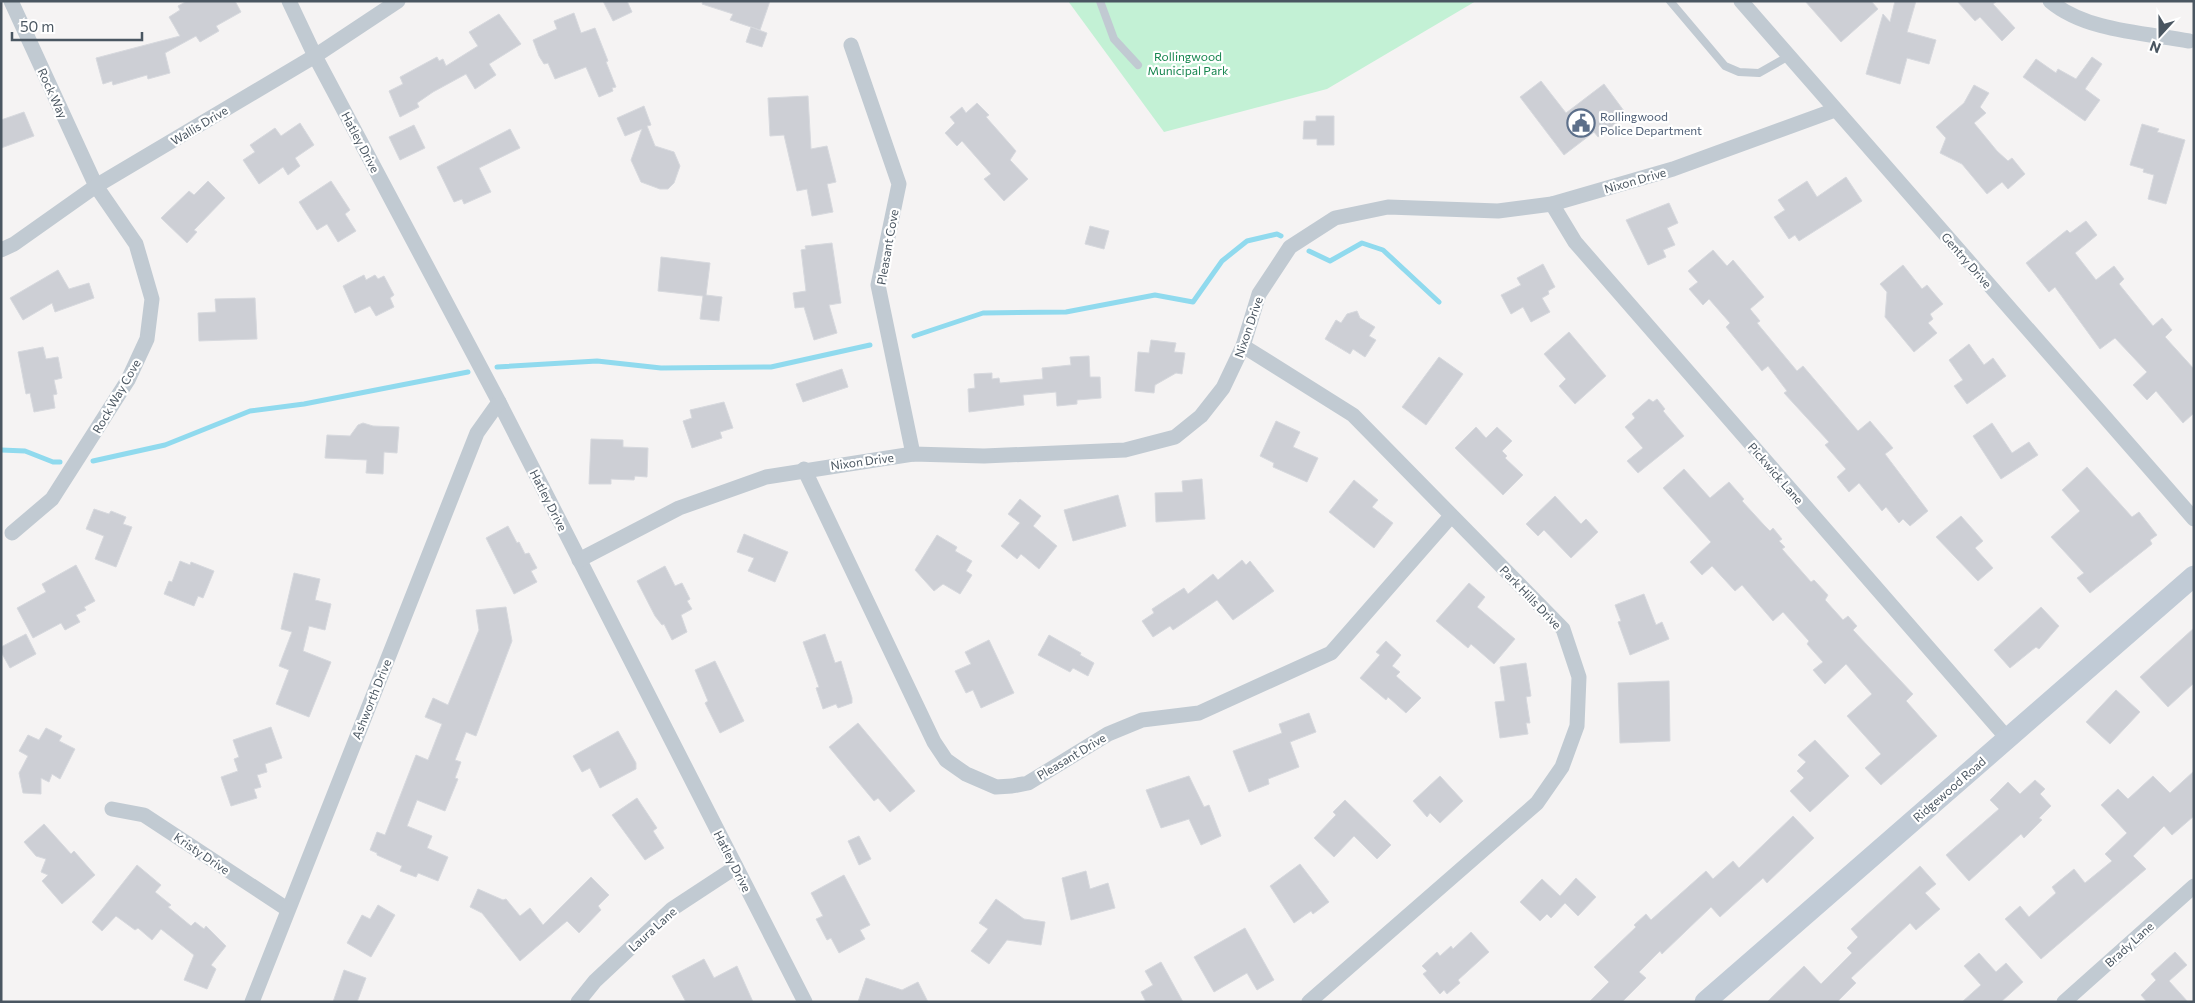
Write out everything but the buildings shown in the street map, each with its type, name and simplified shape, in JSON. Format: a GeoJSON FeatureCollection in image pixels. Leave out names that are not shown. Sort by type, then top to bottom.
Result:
{"type":"FeatureCollection","features":[{"type":"Feature","properties":{"kind":"street","name":"Rock Way"},"geometry":{"type":"LineString","coordinates":[[11,1],[96,186]]}},
{"type":"Feature","properties":{"kind":"street","name":"Hatley Drive"},"geometry":{"type":"LineString","coordinates":[[289,1],[315,56],[499,402],[805,1002]]}},
{"type":"Feature","properties":{"kind":"street","name":"Wallis Drive"},"geometry":{"type":"LineString","coordinates":[[1,250],[14,244],[96,186],[315,56],[398,1]]}},
{"type":"Feature","properties":{"kind":"street","name":"Gentry Drive"},"geometry":{"type":"LineString","coordinates":[[1741,1],[2194,519]]}},
{"type":"Feature","properties":{"kind":"street"},"geometry":{"type":"LineString","coordinates":[[2050,1],[2073,17],[2095,24],[2189,41]]}},
{"type":"Feature","properties":{"kind":"street","name":"Pleasant Cove"},"geometry":{"type":"LineString","coordinates":[[851,46],[899,184],[878,285],[914,454]]}},
{"type":"Feature","properties":{"kind":"street","name":"Nixon Drive"},"geometry":{"type":"LineString","coordinates":[[579,560],[679,508],[766,477],[804,469],[914,454],[984,456],[1125,450],[1175,437],[1201,416],[1223,388],[1243,346],[1259,294],[1290,247],[1335,218],[1388,207],[1498,211],[1552,204],[1673,169],[1835,110]]}},
{"type":"Feature","properties":{"kind":"street","name":"Rock Way Cove"},"geometry":{"type":"LineString","coordinates":[[12,532],[52,499],[128,380],[147,339],[152,299],[136,244],[96,186]]}},
{"type":"Feature","properties":{"kind":"street","name":"Pickwick Lane"},"geometry":{"type":"LineString","coordinates":[[1552,204],[1574,242],[2007,738]]}},
{"type":"Feature","properties":{"kind":"street","name":"Park Hills Drive"},"geometry":{"type":"LineString","coordinates":[[1243,346],[1353,415],[1563,629],[1579,677],[1577,726],[1562,766],[1537,803],[1309,1002]]}},
{"type":"Feature","properties":{"kind":"street","name":"Ashworth Drive"},"geometry":{"type":"LineString","coordinates":[[252,1002],[287,909],[477,433],[499,402]]}},
{"type":"Feature","properties":{"kind":"street","name":"Pleasant Drive"},"geometry":{"type":"LineString","coordinates":[[804,469],[934,742],[946,760],[966,774],[996,787],[1028,783],[1108,734],[1142,720],[1199,713],[1332,653],[1451,516]]}},
{"type":"Feature","properties":{"kind":"street","name":"Ridgewood Road"},"geometry":{"type":"LineString","coordinates":[[1705,1002],[2194,576]]}},
{"type":"Feature","properties":{"kind":"street","name":"Kristy Drive"},"geometry":{"type":"LineString","coordinates":[[112,809],[144,815],[287,909]]}},
{"type":"Feature","properties":{"kind":"street","name":"Laura Lane"},"geometry":{"type":"LineString","coordinates":[[578,1002],[595,981],[672,910],[736,867]]}},
{"type":"Feature","properties":{"kind":"street","name":"Brady Lane"},"geometry":{"type":"LineString","coordinates":[[2064,1002],[2194,886]]}},
{"type":"Feature","properties":{"kind":"lane"},"geometry":{"type":"LineString","coordinates":[[1100,1],[1114,38],[1138,65]]}},
{"type":"Feature","properties":{"kind":"lane"},"geometry":{"type":"LineString","coordinates":[[1670,1],[1725,66],[1739,72],[1759,73],[1789,56]]}},
{"type":"Feature","properties":{"kind":"green space","name":"Rollingwood Municipal Park"},"geometry":{"type":"Polygon","coordinates":[[[1068,1],[1476,1],[1327,89],[1164,132],[1068,1]]]}},
{"type":"Feature","properties":{"kind":"waterway"},"geometry":{"type":"LineString","coordinates":[[914,336],[983,313],[1066,312],[1155,295],[1193,302],[1222,261],[1247,241],[1277,234],[1281,236]]}},
{"type":"Feature","properties":{"kind":"waterway"},"geometry":{"type":"LineString","coordinates":[[1309,251],[1330,261],[1362,243],[1383,250],[1439,302]]}},
{"type":"Feature","properties":{"kind":"waterway"},"geometry":{"type":"LineString","coordinates":[[497,367],[597,361],[661,368],[771,367],[870,345]]}},
{"type":"Feature","properties":{"kind":"waterway"},"geometry":{"type":"LineString","coordinates":[[93,461],[165,445],[250,411],[304,404],[468,372]]}},
{"type":"Feature","properties":{"kind":"waterway"},"geometry":{"type":"LineString","coordinates":[[1,450],[25,451],[53,462],[60,462]]}},
{"type":"Feature","properties":{"kind":"place","name":"Rollingwood Police Department"},"geometry":{"type":"Point","coordinates":[1581,123]}}]}
